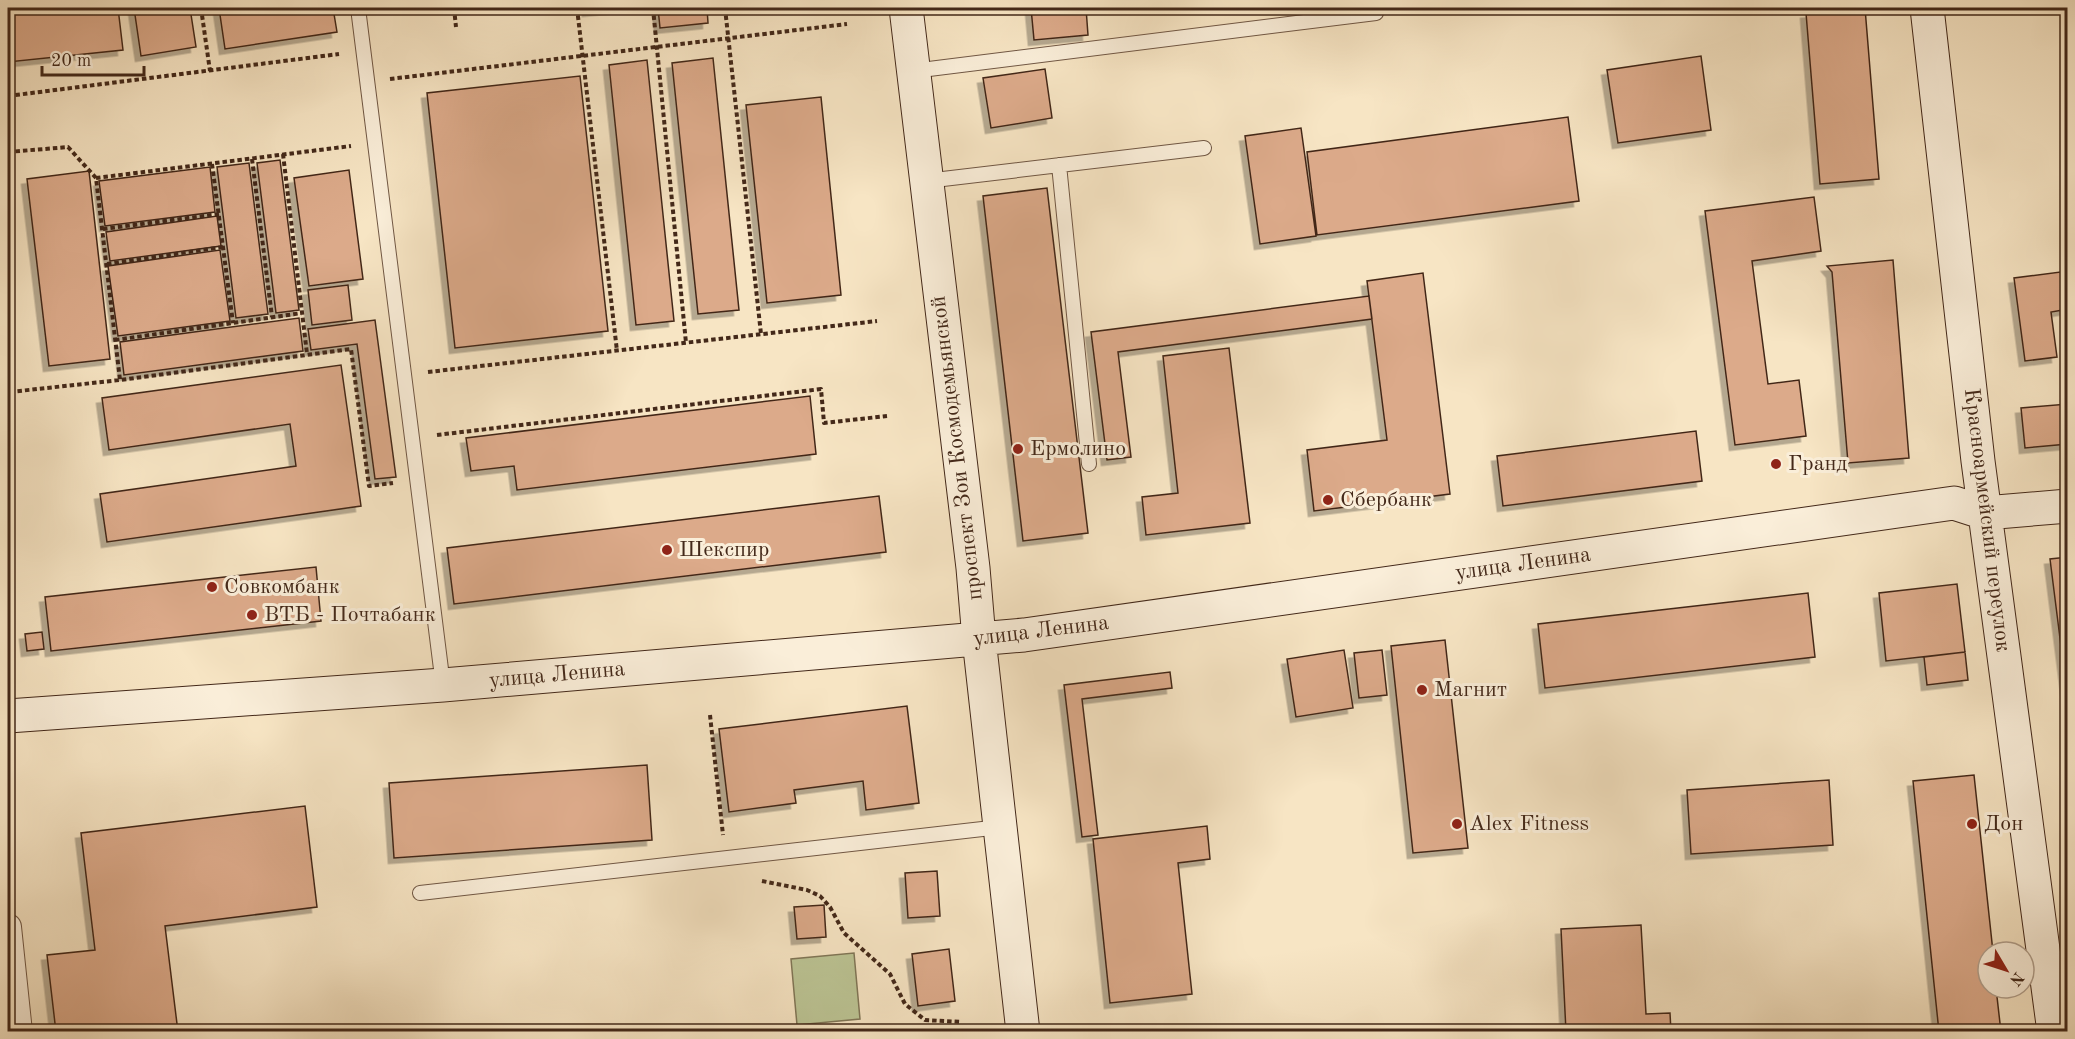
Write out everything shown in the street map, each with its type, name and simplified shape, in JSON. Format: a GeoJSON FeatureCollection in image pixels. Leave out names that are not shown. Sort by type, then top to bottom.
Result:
{"type":"FeatureCollection","features":[{"type":"Feature","properties":{"kind":"street","name":"проспект Зои Космодемьянской"},"geometry":{"type":"LineString","coordinates":[[906,8],[973,568],[1023,1032]]}},
{"type":"Feature","properties":{"kind":"street","name":"Красноармейский переулок"},"geometry":{"type":"LineString","coordinates":[[1927,8],[1978,461],[2054,1032]]}},
{"type":"Feature","properties":{"kind":"street","name":"улица Ленина"},"geometry":{"type":"LineString","coordinates":[[8,716],[443,686],[1024,635],[1954,502],[1985,513],[2067,506]]}},
{"type":"Feature","properties":{"kind":"street"},"geometry":{"type":"LineString","coordinates":[[8,927],[19,1032]]}},
{"type":"Feature","properties":{"kind":"lane"},"geometry":{"type":"LineString","coordinates":[[358,8],[443,686]]}},
{"type":"Feature","properties":{"kind":"lane"},"geometry":{"type":"LineString","coordinates":[[913,71],[1376,13]]}},
{"type":"Feature","properties":{"kind":"lane"},"geometry":{"type":"LineString","coordinates":[[926,181],[1204,148]]}},
{"type":"Feature","properties":{"kind":"lane"},"geometry":{"type":"LineString","coordinates":[[1059,165],[1089,464]]}},
{"type":"Feature","properties":{"kind":"lane"},"geometry":{"type":"LineString","coordinates":[[420,893],[1000,827]]}},
{"type":"Feature","properties":{"kind":"path"},"geometry":{"type":"LineString","coordinates":[[201,8],[210,71]]}},
{"type":"Feature","properties":{"kind":"path"},"geometry":{"type":"LineString","coordinates":[[453,8],[456,27]]}},
{"type":"Feature","properties":{"kind":"path"},"geometry":{"type":"LineString","coordinates":[[577,8],[617,351]]}},
{"type":"Feature","properties":{"kind":"path"},"geometry":{"type":"LineString","coordinates":[[653,8],[686,343]]}},
{"type":"Feature","properties":{"kind":"path"},"geometry":{"type":"LineString","coordinates":[[725,8],[761,334]]}},
{"type":"Feature","properties":{"kind":"path"},"geometry":{"type":"LineString","coordinates":[[367,82],[848,24]]}},
{"type":"Feature","properties":{"kind":"path"},"geometry":{"type":"LineString","coordinates":[[8,96],[363,51]]}},
{"type":"Feature","properties":{"kind":"path"},"geometry":{"type":"LineString","coordinates":[[96,178],[375,143]]}},
{"type":"Feature","properties":{"kind":"path"},"geometry":{"type":"LineString","coordinates":[[8,152],[68,147],[96,178],[120,380]]}},
{"type":"Feature","properties":{"kind":"path"},"geometry":{"type":"LineString","coordinates":[[283,154],[306,354]]}},
{"type":"Feature","properties":{"kind":"path"},"geometry":{"type":"LineString","coordinates":[[252,159],[272,317]]}},
{"type":"Feature","properties":{"kind":"path"},"geometry":{"type":"LineString","coordinates":[[212,164],[233,323]]}},
{"type":"Feature","properties":{"kind":"path"},"geometry":{"type":"LineString","coordinates":[[103,229],[219,214]]}},
{"type":"Feature","properties":{"kind":"path"},"geometry":{"type":"LineString","coordinates":[[107,264],[223,247]]}},
{"type":"Feature","properties":{"kind":"path"},"geometry":{"type":"LineString","coordinates":[[115,340],[302,313]]}},
{"type":"Feature","properties":{"kind":"path"},"geometry":{"type":"LineString","coordinates":[[404,375],[878,321]]}},
{"type":"Feature","properties":{"kind":"path"},"geometry":{"type":"LineString","coordinates":[[10,392],[120,380],[351,349],[369,486],[417,480]]}},
{"type":"Feature","properties":{"kind":"path"},"geometry":{"type":"LineString","coordinates":[[412,438],[820,389],[824,423],[887,416]]}},
{"type":"Feature","properties":{"kind":"path"},"geometry":{"type":"LineString","coordinates":[[710,715],[724,841],[736,869],[758,880],[807,890],[820,896],[830,907],[844,933],[890,974],[905,1004],[925,1020],[962,1022]]}},
{"type":"Feature","properties":{"kind":"green space"},"geometry":{"type":"Polygon","coordinates":[[[854,953],[860,1019],[797,1025],[791,959],[854,953]]]}},
{"type":"Feature","properties":{"kind":"building"},"geometry":{"type":"Polygon","coordinates":[[[8,8],[118,8],[123,50],[8,62],[8,8]]]}},
{"type":"Feature","properties":{"kind":"building"},"geometry":{"type":"Polygon","coordinates":[[[134,8],[190,8],[196,47],[141,56],[134,8]]]}},
{"type":"Feature","properties":{"kind":"building"},"geometry":{"type":"Polygon","coordinates":[[[219,8],[333,8],[337,32],[225,49],[219,8]]]}},
{"type":"Feature","properties":{"kind":"building"},"geometry":{"type":"Polygon","coordinates":[[[588,8],[617,8],[588,11],[588,8]]]}},
{"type":"Feature","properties":{"kind":"building"},"geometry":{"type":"Polygon","coordinates":[[[658,8],[707,8],[708,23],[660,28],[658,8]]]}},
{"type":"Feature","properties":{"kind":"building"},"geometry":{"type":"Polygon","coordinates":[[[1031,8],[1086,8],[1088,35],[1034,40],[1031,8]]]}},
{"type":"Feature","properties":{"kind":"building"},"geometry":{"type":"Polygon","coordinates":[[[1865,8],[1879,179],[1820,184],[1806,13],[1865,8]]]}},
{"type":"Feature","properties":{"kind":"building"},"geometry":{"type":"Polygon","coordinates":[[[1701,56],[1711,130],[1618,143],[1607,70],[1701,56]]]}},
{"type":"Feature","properties":{"kind":"building"},"geometry":{"type":"Polygon","coordinates":[[[713,58],[739,310],[698,314],[672,63],[713,58]]]}},
{"type":"Feature","properties":{"kind":"building"},"geometry":{"type":"Polygon","coordinates":[[[647,60],[674,321],[636,325],[609,65],[647,60]]]}},
{"type":"Feature","properties":{"kind":"building"},"geometry":{"type":"Polygon","coordinates":[[[1045,69],[1052,118],[991,128],[983,78],[1045,69]]]}},
{"type":"Feature","properties":{"kind":"building"},"geometry":{"type":"Polygon","coordinates":[[[580,76],[608,331],[455,348],[427,93],[580,76]]]}},
{"type":"Feature","properties":{"kind":"building"},"geometry":{"type":"Polygon","coordinates":[[[821,97],[841,295],[767,303],[746,105],[821,97]]]}},
{"type":"Feature","properties":{"kind":"building"},"geometry":{"type":"Polygon","coordinates":[[[1568,117],[1579,201],[1317,235],[1307,152],[1568,117]]]}},
{"type":"Feature","properties":{"kind":"building"},"geometry":{"type":"Polygon","coordinates":[[[1301,128],[1316,236],[1260,244],[1245,136],[1301,128]]]}},
{"type":"Feature","properties":{"kind":"building"},"geometry":{"type":"Polygon","coordinates":[[[280,160],[299,310],[276,313],[257,163],[280,160]]]}},
{"type":"Feature","properties":{"kind":"building"},"geometry":{"type":"Polygon","coordinates":[[[249,163],[268,314],[236,318],[217,167],[249,163]]]}},
{"type":"Feature","properties":{"kind":"building"},"geometry":{"type":"Polygon","coordinates":[[[210,167],[215,212],[105,226],[99,181],[210,167]]]}},
{"type":"Feature","properties":{"kind":"building"},"geometry":{"type":"Polygon","coordinates":[[[349,170],[363,279],[309,286],[294,178],[349,170]]]}},
{"type":"Feature","properties":{"kind":"building"},"geometry":{"type":"Polygon","coordinates":[[[89,171],[110,359],[49,366],[27,179],[89,171]]]}},
{"type":"Feature","properties":{"kind":"building"},"geometry":{"type":"Polygon","coordinates":[[[1047,188],[1088,533],[1023,541],[983,196],[1047,188]]]}},
{"type":"Feature","properties":{"kind":"building"},"geometry":{"type":"Polygon","coordinates":[[[1814,197],[1821,251],[1752,261],[1768,384],[1799,380],[1806,436],[1735,445],[1705,211],[1814,197]]]}},
{"type":"Feature","properties":{"kind":"building"},"geometry":{"type":"Polygon","coordinates":[[[217,216],[221,246],[110,261],[106,232],[217,216]]]}},
{"type":"Feature","properties":{"kind":"building"},"geometry":{"type":"Polygon","coordinates":[[[220,250],[230,321],[118,336],[108,266],[220,250]]]}},
{"type":"Feature","properties":{"kind":"building"},"geometry":{"type":"Polygon","coordinates":[[[1893,260],[1909,458],[1848,463],[1832,272],[1827,266],[1893,260]]]}},
{"type":"Feature","properties":{"kind":"building"},"geometry":{"type":"Polygon","coordinates":[[[2068,271],[2068,309],[2051,312],[2057,357],[2025,361],[2014,278],[2068,271]]]}},
{"type":"Feature","properties":{"kind":"building"},"geometry":{"type":"Polygon","coordinates":[[[1423,273],[1450,494],[1314,511],[1307,450],[1387,440],[1367,281],[1423,273]]]}},
{"type":"Feature","properties":{"kind":"building"},"geometry":{"type":"Polygon","coordinates":[[[348,285],[352,320],[312,325],[308,290],[348,285]]]}},
{"type":"Feature","properties":{"kind":"building"},"geometry":{"type":"Polygon","coordinates":[[[1369,296],[1372,319],[1118,352],[1131,457],[1107,460],[1091,332],[1369,296]]]}},
{"type":"Feature","properties":{"kind":"building"},"geometry":{"type":"Polygon","coordinates":[[[299,318],[303,351],[124,375],[120,342],[299,318]]]}},
{"type":"Feature","properties":{"kind":"building"},"geometry":{"type":"Polygon","coordinates":[[[375,320],[396,477],[375,479],[357,344],[311,350],[308,329],[375,320]]]}},
{"type":"Feature","properties":{"kind":"building"},"geometry":{"type":"Polygon","coordinates":[[[1229,348],[1250,523],[1146,535],[1142,497],[1178,493],[1163,356],[1229,348]]]}},
{"type":"Feature","properties":{"kind":"building"},"geometry":{"type":"Polygon","coordinates":[[[341,365],[361,506],[107,542],[100,494],[296,466],[290,424],[109,450],[102,398],[341,365]]]}},
{"type":"Feature","properties":{"kind":"building"},"geometry":{"type":"Polygon","coordinates":[[[810,396],[816,454],[517,490],[514,466],[471,471],[466,438],[810,396]]]}},
{"type":"Feature","properties":{"kind":"building"},"geometry":{"type":"Polygon","coordinates":[[[2068,404],[2068,444],[2025,448],[2021,408],[2068,404]]]}},
{"type":"Feature","properties":{"kind":"building"},"geometry":{"type":"Polygon","coordinates":[[[1696,431],[1702,481],[1503,506],[1497,456],[1696,431]]]}},
{"type":"Feature","properties":{"kind":"building","name":"Шекспир"},"geometry":{"type":"Polygon","coordinates":[[[879,496],[886,552],[454,604],[447,548],[879,496]]]}},
{"type":"Feature","properties":{"kind":"building"},"geometry":{"type":"Polygon","coordinates":[[[2068,557],[2068,702],[2050,559],[2068,557]]]}},
{"type":"Feature","properties":{"kind":"building"},"geometry":{"type":"Polygon","coordinates":[[[316,567],[321,621],[51,651],[45,597],[316,567]]]}},
{"type":"Feature","properties":{"kind":"building"},"geometry":{"type":"Polygon","coordinates":[[[1957,584],[1965,652],[1886,661],[1879,593],[1957,584]]]}},
{"type":"Feature","properties":{"kind":"building"},"geometry":{"type":"Polygon","coordinates":[[[1808,593],[1815,657],[1545,688],[1538,624],[1808,593]]]}},
{"type":"Feature","properties":{"kind":"building"},"geometry":{"type":"Polygon","coordinates":[[[42,632],[44,649],[27,651],[25,634],[42,632]]]}},
{"type":"Feature","properties":{"kind":"building"},"geometry":{"type":"Polygon","coordinates":[[[1445,640],[1468,848],[1413,853],[1391,646],[1445,640]]]}},
{"type":"Feature","properties":{"kind":"building"},"geometry":{"type":"Polygon","coordinates":[[[1344,650],[1353,708],[1296,717],[1287,659],[1344,650]]]}},
{"type":"Feature","properties":{"kind":"building"},"geometry":{"type":"Polygon","coordinates":[[[1382,650],[1387,695],[1359,698],[1354,653],[1382,650]]]}},
{"type":"Feature","properties":{"kind":"building"},"geometry":{"type":"Polygon","coordinates":[[[1965,652],[1968,680],[1927,685],[1924,657],[1965,652]]]}},
{"type":"Feature","properties":{"kind":"building"},"geometry":{"type":"Polygon","coordinates":[[[1170,672],[1172,688],[1082,699],[1098,835],[1082,837],[1064,685],[1170,672]]]}},
{"type":"Feature","properties":{"kind":"building"},"geometry":{"type":"Polygon","coordinates":[[[907,706],[919,803],[866,810],[863,781],[794,790],[796,803],[729,812],[719,729],[907,706]]]}},
{"type":"Feature","properties":{"kind":"building"},"geometry":{"type":"Polygon","coordinates":[[[647,765],[652,840],[394,858],[389,783],[647,765]]]}},
{"type":"Feature","properties":{"kind":"building"},"geometry":{"type":"Polygon","coordinates":[[[1974,775],[1992,940],[1976,940],[1976,1000],[1997,1000],[2001,1032],[1939,1032],[1913,781],[1974,775]]]}},
{"type":"Feature","properties":{"kind":"building"},"geometry":{"type":"Polygon","coordinates":[[[1829,780],[1833,845],[1691,854],[1687,790],[1829,780]]]}},
{"type":"Feature","properties":{"kind":"building"},"geometry":{"type":"Polygon","coordinates":[[[305,806],[317,907],[165,926],[178,1032],[56,1032],[47,955],[95,950],[81,833],[305,806]]]}},
{"type":"Feature","properties":{"kind":"building"},"geometry":{"type":"Polygon","coordinates":[[[1207,826],[1210,859],[1178,863],[1192,994],[1110,1003],[1093,839],[1207,826]]]}},
{"type":"Feature","properties":{"kind":"building"},"geometry":{"type":"Polygon","coordinates":[[[937,871],[940,916],[908,918],[905,873],[937,871]]]}},
{"type":"Feature","properties":{"kind":"building"},"geometry":{"type":"Polygon","coordinates":[[[824,905],[826,937],[797,939],[794,907],[824,905]]]}},
{"type":"Feature","properties":{"kind":"building"},"geometry":{"type":"Polygon","coordinates":[[[1641,925],[1646,1014],[1670,1013],[1671,1032],[1566,1032],[1561,929],[1641,925]]]}},
{"type":"Feature","properties":{"kind":"building"},"geometry":{"type":"Polygon","coordinates":[[[949,949],[955,1001],[918,1006],[912,954],[949,949]]]}},
{"type":"Feature","properties":{"kind":"place","name":"Ермолино"},"geometry":{"type":"Point","coordinates":[1018,449]}},
{"type":"Feature","properties":{"kind":"place","name":"Гранд"},"geometry":{"type":"Point","coordinates":[1776,464]}},
{"type":"Feature","properties":{"kind":"place","name":"Сбербанк"},"geometry":{"type":"Point","coordinates":[1328,500]}},
{"type":"Feature","properties":{"kind":"place","name":"Шекспир"},"geometry":{"type":"Point","coordinates":[667,550]}},
{"type":"Feature","properties":{"kind":"place","name":"Совкомбанк"},"geometry":{"type":"Point","coordinates":[212,587]}},
{"type":"Feature","properties":{"kind":"place","name":"ВТБ - Почтабанк"},"geometry":{"type":"Point","coordinates":[252,615]}},
{"type":"Feature","properties":{"kind":"place","name":"Магнит"},"geometry":{"type":"Point","coordinates":[1422,690]}},
{"type":"Feature","properties":{"kind":"place","name":"Alex Fitness"},"geometry":{"type":"Point","coordinates":[1457,824]}},
{"type":"Feature","properties":{"kind":"place","name":"Дон"},"geometry":{"type":"Point","coordinates":[1972,824]}}]}
